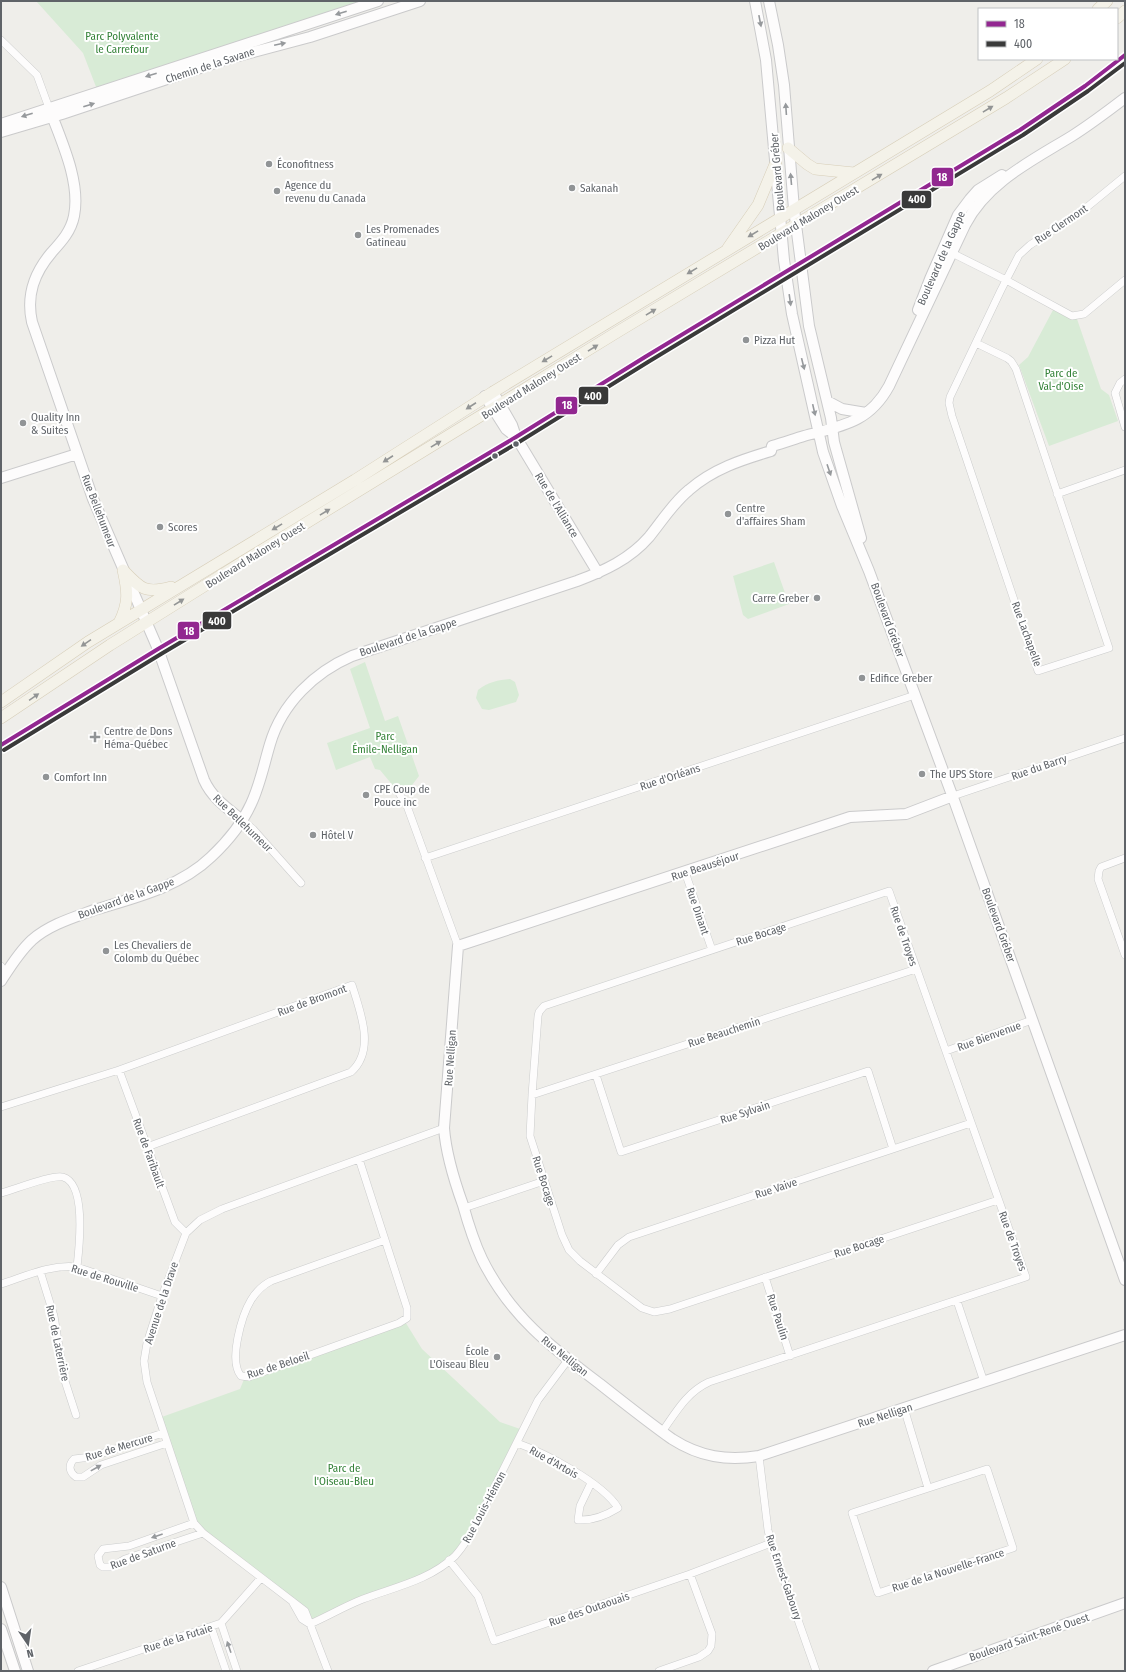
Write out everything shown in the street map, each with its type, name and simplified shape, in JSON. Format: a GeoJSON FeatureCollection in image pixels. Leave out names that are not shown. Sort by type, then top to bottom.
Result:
{"type":"FeatureCollection","features":[{"type":"Feature","properties":{"kind":"main road"},"geometry":{"type":"LineString","coordinates":[[1099,8],[1107,1]]}},
{"type":"Feature","properties":{"kind":"main road","name":"Boulevard Maloney Ouest"},"geometry":{"type":"LineString","coordinates":[[1,702],[88,642],[349,483],[489,394],[990,91],[1036,60]]}},
{"type":"Feature","properties":{"kind":"main road","name":"Boulevard Maloney Ouest"},"geometry":{"type":"LineString","coordinates":[[1,718],[80,664],[146,622],[1006,98],[1063,60]]}},
{"type":"Feature","properties":{"kind":"main road"},"geometry":{"type":"LineString","coordinates":[[788,148],[815,169],[854,173]]}},
{"type":"Feature","properties":{"kind":"main road"},"geometry":{"type":"LineString","coordinates":[[725,251],[758,205],[776,162]]}},
{"type":"Feature","properties":{"kind":"main road"},"geometry":{"type":"LineString","coordinates":[[123,570],[138,586],[148,591],[186,583]]}},
{"type":"Feature","properties":{"kind":"main road"},"geometry":{"type":"LineString","coordinates":[[119,623],[127,601],[127,586],[123,570]]}},
{"type":"Feature","properties":{"kind":"street","name":"Chemin de la Savane"},"geometry":{"type":"LineString","coordinates":[[1,132],[51,113],[378,1]]}},
{"type":"Feature","properties":{"kind":"street","name":"Chemin de la Savane"},"geometry":{"type":"LineString","coordinates":[[1,124],[51,113],[227,59],[310,37],[420,1]]}},
{"type":"Feature","properties":{"kind":"street","name":"Boulevard Gréber"},"geometry":{"type":"LineString","coordinates":[[755,1],[766,60],[782,234],[794,322],[823,452],[838,496],[870,571],[953,796],[1125,1280]]}},
{"type":"Feature","properties":{"kind":"street","name":"Boulevard Gréber"},"geometry":{"type":"LineString","coordinates":[[769,1],[782,64],[794,209],[809,326],[827,401],[832,429],[870,571]]}},
{"type":"Feature","properties":{"kind":"street"},"geometry":{"type":"LineString","coordinates":[[1,40],[37,75],[51,113]]}},
{"type":"Feature","properties":{"kind":"street","name":"Boulevard de la Gappe"},"geometry":{"type":"LineString","coordinates":[[3,973],[26,946],[47,929],[74,917],[158,889],[191,872],[210,858],[226,841],[242,820],[255,796],[271,743],[283,716],[302,690],[325,670],[352,656],[598,573],[617,564],[638,548],[649,537],[682,496],[716,471],[736,462],[771,450],[772,446],[846,425],[866,413],[881,399],[892,382],[947,251],[958,216],[975,193],[991,181],[1026,164],[1082,130],[1125,98]]}},
{"type":"Feature","properties":{"kind":"street","name":"Rue Bellehumeur"},"geometry":{"type":"LineString","coordinates":[[51,113],[71,171],[76,198],[76,208],[74,218],[68,232],[45,261],[35,277],[30,295],[30,312],[37,339],[98,513],[158,650],[208,790],[216,799],[252,829],[302,883]]}},
{"type":"Feature","properties":{"kind":"street","name":"Rue Clermont"},"geometry":{"type":"LineString","coordinates":[[1006,280],[1022,252],[1081,212],[1125,176]]}},
{"type":"Feature","properties":{"kind":"street"},"geometry":{"type":"LineString","coordinates":[[947,251],[1006,280],[1072,316],[1084,314],[1125,280]]}},
{"type":"Feature","properties":{"kind":"street","name":"Rue Lachapelle"},"geometry":{"type":"LineString","coordinates":[[976,343],[1007,358],[1014,364],[1109,648],[1038,671],[950,409],[950,397],[1006,280]]}},
{"type":"Feature","properties":{"kind":"street"},"geometry":{"type":"LineString","coordinates":[[1125,379],[1120,383],[1115,394],[1125,427]]}},
{"type":"Feature","properties":{"kind":"street","name":"Rue de l'Alliance"},"geometry":{"type":"LineString","coordinates":[[489,394],[497,407],[512,425],[516,437],[598,573]]}},
{"type":"Feature","properties":{"kind":"street"},"geometry":{"type":"LineString","coordinates":[[827,401],[842,409],[866,413]]}},
{"type":"Feature","properties":{"kind":"street"},"geometry":{"type":"LineString","coordinates":[[1,478],[78,454]]}},
{"type":"Feature","properties":{"kind":"street"},"geometry":{"type":"LineString","coordinates":[[1057,494],[1125,470]]}},
{"type":"Feature","properties":{"kind":"street","name":"Rue d'Orléans"},"geometry":{"type":"LineString","coordinates":[[426,858],[915,695]]}},
{"type":"Feature","properties":{"kind":"street","name":"Rue du Barry"},"geometry":{"type":"LineString","coordinates":[[953,796],[1125,738]]}},
{"type":"Feature","properties":{"kind":"street","name":"Rue Nelligan"},"geometry":{"type":"LineString","coordinates":[[399,793],[407,806],[458,946],[444,1128],[447,1151],[464,1208],[482,1259],[505,1296],[535,1332],[568,1360],[662,1432],[685,1447],[707,1456],[734,1458],[759,1456],[1125,1335]]}},
{"type":"Feature","properties":{"kind":"street","name":"Rue Beauséjour"},"geometry":{"type":"LineString","coordinates":[[458,946],[850,818],[906,814],[953,796]]}},
{"type":"Feature","properties":{"kind":"street"},"geometry":{"type":"LineString","coordinates":[[1125,858],[1101,867],[1098,874],[1098,879],[1125,955]]}},
{"type":"Feature","properties":{"kind":"street","name":"Rue Dinant"},"geometry":{"type":"LineString","coordinates":[[685,872],[712,950]]}},
{"type":"Feature","properties":{"kind":"street","name":"Rue Bocage"},"geometry":{"type":"LineString","coordinates":[[889,892],[544,1006],[539,1012],[538,1016],[530,1136],[562,1235],[569,1250],[580,1261],[642,1308],[654,1312],[670,1309],[998,1200]]}},
{"type":"Feature","properties":{"kind":"street","name":"Rue de Troyes"},"geometry":{"type":"LineString","coordinates":[[662,1432],[684,1400],[701,1386],[1026,1278],[889,892]]}},
{"type":"Feature","properties":{"kind":"street","name":"Rue Beauchemin"},"geometry":{"type":"LineString","coordinates":[[532,1096],[916,969]]}},
{"type":"Feature","properties":{"kind":"street","name":"Rue de Bromont"},"geometry":{"type":"LineString","coordinates":[[1,1108],[119,1070],[352,985],[363,1024],[364,1048],[359,1064],[351,1072],[147,1147]]}},
{"type":"Feature","properties":{"kind":"street","name":"Rue Bienvenue"},"geometry":{"type":"LineString","coordinates":[[946,1051],[1032,1020]]}},
{"type":"Feature","properties":{"kind":"street","name":"Rue de Faribault"},"geometry":{"type":"LineString","coordinates":[[119,1070],[175,1222],[186,1233]]}},
{"type":"Feature","properties":{"kind":"street","name":"Rue Sylvain"},"geometry":{"type":"LineString","coordinates":[[596,1075],[621,1152],[868,1071],[893,1149]]}},
{"type":"Feature","properties":{"kind":"street","name":"Rue Vaive"},"geometry":{"type":"LineString","coordinates":[[596,1274],[618,1245],[629,1237],[971,1124]]}},
{"type":"Feature","properties":{"kind":"street","name":"Avenue de la Drave"},"geometry":{"type":"LineString","coordinates":[[328,1671],[305,1611],[298,1604],[261,1578],[203,1533],[194,1523],[166,1443],[147,1382],[144,1361],[147,1343],[162,1296],[186,1233],[196,1223],[212,1213],[444,1128]]}},
{"type":"Feature","properties":{"kind":"street","name":"Rue de Beloeil"},"geometry":{"type":"LineString","coordinates":[[359,1159],[407,1308],[407,1318],[248,1377],[242,1376],[238,1370],[236,1358],[237,1343],[248,1306],[261,1288],[271,1281],[385,1240]]}},
{"type":"Feature","properties":{"kind":"street"},"geometry":{"type":"LineString","coordinates":[[1,1194],[52,1177],[63,1177],[68,1179],[74,1188],[80,1216],[77,1267]]}},
{"type":"Feature","properties":{"kind":"street"},"geometry":{"type":"LineString","coordinates":[[464,1208],[544,1181]]}},
{"type":"Feature","properties":{"kind":"street","name":"Rue de Rouville"},"geometry":{"type":"LineString","coordinates":[[1,1284],[56,1267],[77,1267],[162,1296]]}},
{"type":"Feature","properties":{"kind":"street","name":"Rue de Laterrière"},"geometry":{"type":"LineString","coordinates":[[40,1271],[55,1320],[64,1378],[76,1415]]}},
{"type":"Feature","properties":{"kind":"street","name":"Rue Paulin"},"geometry":{"type":"LineString","coordinates":[[766,1277],[790,1356]]}},
{"type":"Feature","properties":{"kind":"street"},"geometry":{"type":"LineString","coordinates":[[957,1301],[984,1382]]}},
{"type":"Feature","properties":{"kind":"street","name":"Rue Louis-Hémon"},"geometry":{"type":"LineString","coordinates":[[310,1624],[360,1600],[426,1575],[449,1560],[461,1548],[475,1527],[538,1400],[568,1360]]}},
{"type":"Feature","properties":{"kind":"street"},"geometry":{"type":"LineString","coordinates":[[904,1408],[928,1488]]}},
{"type":"Feature","properties":{"kind":"street","name":"Rue de Mercure"},"geometry":{"type":"LineString","coordinates":[[163,1433],[97,1456],[74,1459],[70,1466],[71,1471],[76,1477],[83,1476],[101,1465],[166,1443]]}},
{"type":"Feature","properties":{"kind":"street","name":"Rue d'Artois"},"geometry":{"type":"LineString","coordinates":[[517,1443],[571,1469],[591,1483],[613,1500],[618,1508],[608,1514],[590,1521],[578,1520],[580,1506],[591,1483]]}},
{"type":"Feature","properties":{"kind":"street","name":"Rue Ernest-Gaboury"},"geometry":{"type":"LineString","coordinates":[[759,1456],[771,1543],[816,1671]]}},
{"type":"Feature","properties":{"kind":"street","name":"Rue de la Nouvelle-France"},"geometry":{"type":"LineString","coordinates":[[987,1469],[1013,1548],[878,1593],[852,1513],[928,1488],[987,1469]]}},
{"type":"Feature","properties":{"kind":"street","name":"Rue de Saturne"},"geometry":{"type":"LineString","coordinates":[[194,1523],[122,1548],[104,1549],[98,1556],[100,1565],[108,1568],[112,1567],[125,1559],[203,1533]]}},
{"type":"Feature","properties":{"kind":"street","name":"Rue des Outaouais"},"geometry":{"type":"LineString","coordinates":[[449,1560],[478,1596],[494,1641],[690,1574],[771,1543]]}},
{"type":"Feature","properties":{"kind":"street"},"geometry":{"type":"LineString","coordinates":[[659,1671],[700,1657],[708,1651],[711,1646],[712,1634],[690,1574]]}},
{"type":"Feature","properties":{"kind":"street","name":"Rue de la Futaie"},"geometry":{"type":"LineString","coordinates":[[78,1671],[221,1623],[261,1578]]}},
{"type":"Feature","properties":{"kind":"street"},"geometry":{"type":"LineString","coordinates":[[1,1588],[28,1671]]}},
{"type":"Feature","properties":{"kind":"street","name":"Boulevard Saint-René Ouest"},"geometry":{"type":"LineString","coordinates":[[933,1671],[1125,1603]]}},
{"type":"Feature","properties":{"kind":"street"},"geometry":{"type":"LineString","coordinates":[[221,1623],[237,1671]]}},
{"type":"Feature","properties":{"kind":"street"},"geometry":{"type":"LineString","coordinates":[[211,1627],[226,1671]]}},
{"type":"Feature","properties":{"kind":"street"},"geometry":{"type":"LineString","coordinates":[[1,1628],[15,1671]]}},
{"type":"Feature","properties":{"kind":"green space","name":"Parc Polyvalente le Carrefour"},"geometry":{"type":"Polygon","coordinates":[[[36,1],[377,1],[98,92],[83,53],[36,1]]]}},
{"type":"Feature","properties":{"kind":"green space","name":"Parc de Val-d'Oise"},"geometry":{"type":"Polygon","coordinates":[[[1053,310],[1073,319],[1077,319],[1101,389],[1109,395],[1118,421],[1049,446],[1019,365],[1028,357],[1053,310]]]}},
{"type":"Feature","properties":{"kind":"green space"},"geometry":{"type":"Polygon","coordinates":[[[774,562],[789,604],[748,619],[743,615],[733,576],[774,562]]]}},
{"type":"Feature","properties":{"kind":"green space","name":"Parc Émile-Nelligan"},"geometry":{"type":"Polygon","coordinates":[[[365,662],[385,721],[398,716],[419,776],[409,789],[399,793],[380,770],[375,769],[370,757],[336,770],[327,743],[370,728],[350,669],[365,662]]]}},
{"type":"Feature","properties":{"kind":"green space"},"geometry":{"type":"Polygon","coordinates":[[[510,679],[515,682],[519,695],[516,702],[489,710],[482,709],[476,698],[478,690],[493,682],[510,679]]]}},
{"type":"Feature","properties":{"kind":"green space","name":"Parc de l'Oiseau-Bleu"},"geometry":{"type":"Polygon","coordinates":[[[404,1320],[422,1349],[500,1422],[523,1430],[467,1541],[442,1566],[310,1624],[307,1615],[198,1528],[159,1418],[240,1389],[245,1377],[404,1320]]]}},
{"type":"Feature","properties":{"kind":"transit line","name":"18"},"geometry":{"type":"LineString","coordinates":[[1,745],[158,649],[516,437],[645,357],[1020,130],[1085,86],[1125,55]]}},
{"type":"Feature","properties":{"kind":"transit line","name":"400"},"geometry":{"type":"LineString","coordinates":[[4,750],[161,654],[519,442],[648,362],[1023,135],[1088,91],[1125,63]]}},
{"type":"Feature","properties":{"kind":"place","name":"Éconofitness"},"geometry":{"type":"Point","coordinates":[269,164]}},
{"type":"Feature","properties":{"kind":"place","name":"Sakanah"},"geometry":{"type":"Point","coordinates":[572,188]}},
{"type":"Feature","properties":{"kind":"place","name":"Agence du revenu du Canada"},"geometry":{"type":"Point","coordinates":[277,191]}},
{"type":"Feature","properties":{"kind":"place","name":"Les Promenades Gatineau"},"geometry":{"type":"Point","coordinates":[358,235]}},
{"type":"Feature","properties":{"kind":"place","name":"Pizza Hut"},"geometry":{"type":"Point","coordinates":[746,340]}},
{"type":"Feature","properties":{"kind":"place","name":"Quality Inn & Suites"},"geometry":{"type":"Point","coordinates":[23,423]}},
{"type":"Feature","properties":{"kind":"place","name":"Centre d'affaires Sham"},"geometry":{"type":"Point","coordinates":[728,514]}},
{"type":"Feature","properties":{"kind":"place","name":"Scores"},"geometry":{"type":"Point","coordinates":[160,527]}},
{"type":"Feature","properties":{"kind":"place","name":"Carre Greber"},"geometry":{"type":"Point","coordinates":[817,598]}},
{"type":"Feature","properties":{"kind":"place","name":"Edifice Greber"},"geometry":{"type":"Point","coordinates":[862,678]}},
{"type":"Feature","properties":{"kind":"place","name":"Centre de Dons Héma-Québec"},"geometry":{"type":"Point","coordinates":[95,737]}},
{"type":"Feature","properties":{"kind":"place","name":"The UPS Store"},"geometry":{"type":"Point","coordinates":[922,774]}},
{"type":"Feature","properties":{"kind":"place","name":"Comfort Inn"},"geometry":{"type":"Point","coordinates":[46,777]}},
{"type":"Feature","properties":{"kind":"place","name":"CPE Coup de Pouce inc"},"geometry":{"type":"Point","coordinates":[366,795]}},
{"type":"Feature","properties":{"kind":"place","name":"Hôtel V"},"geometry":{"type":"Point","coordinates":[313,835]}},
{"type":"Feature","properties":{"kind":"place","name":"Les Chevaliers de Colomb du Québec"},"geometry":{"type":"Point","coordinates":[106,951]}},
{"type":"Feature","properties":{"kind":"place","name":"École L'Oiseau Bleu"},"geometry":{"type":"Point","coordinates":[497,1357]}}]}
